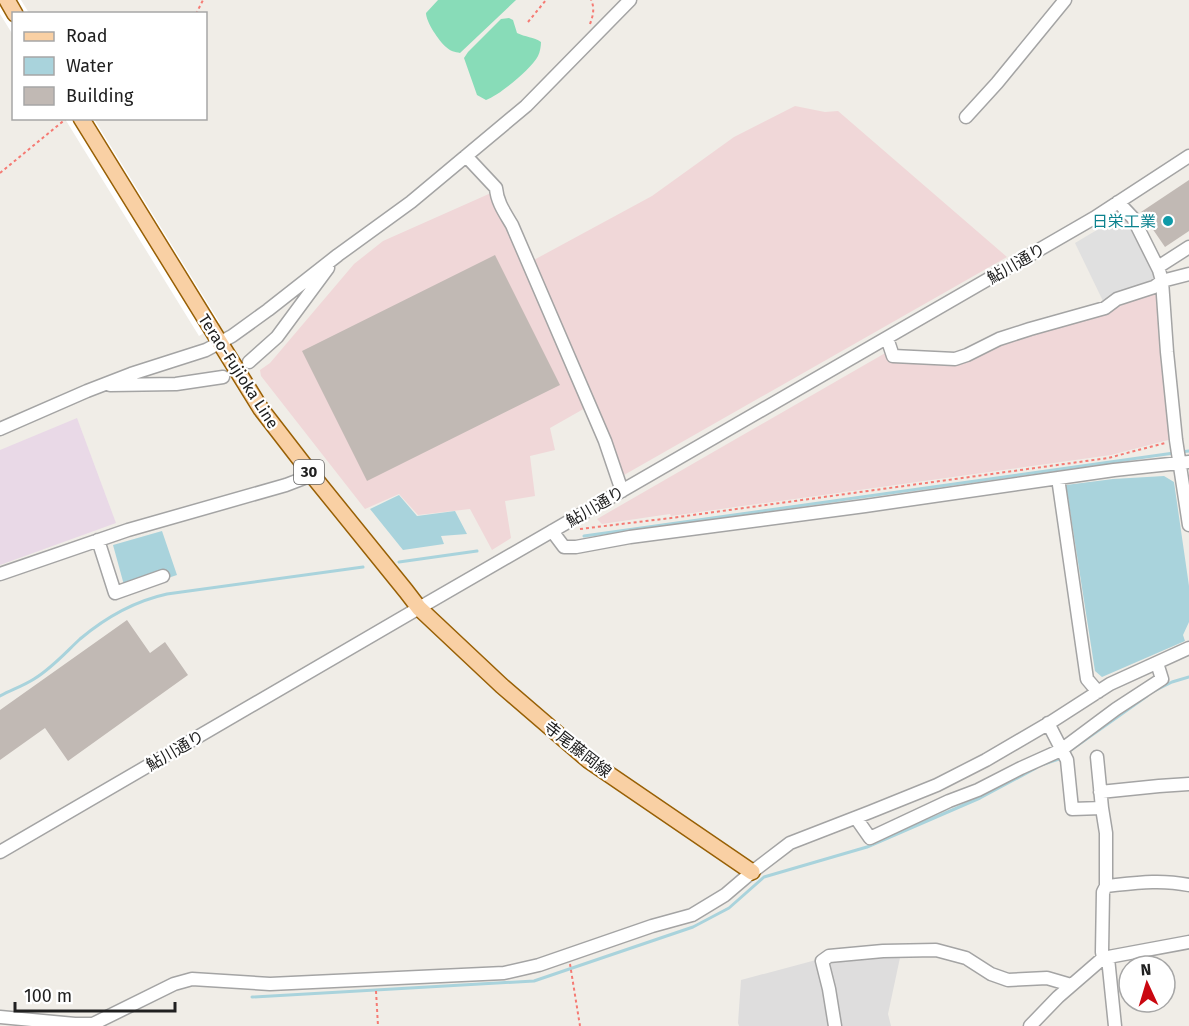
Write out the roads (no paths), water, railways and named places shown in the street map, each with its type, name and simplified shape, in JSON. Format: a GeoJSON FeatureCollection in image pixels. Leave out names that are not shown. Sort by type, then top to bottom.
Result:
{"type":"FeatureCollection","features":[{"type":"Feature","properties":{"kind":"main road","name":"Terao-Fujioka Line"},"geometry":{"type":"LineString","coordinates":[[82,120],[261,409],[419,608]]}},
{"type":"Feature","properties":{"kind":"main road","name":"寺尾藤岡線"},"geometry":{"type":"LineString","coordinates":[[419,608],[502,686],[588,760],[752,872]]}},
{"type":"Feature","properties":{"kind":"street"},"geometry":{"type":"LineString","coordinates":[[0,429],[131,374],[206,350],[232,336],[411,202],[466,156],[525,106],[630,0]]}},
{"type":"Feature","properties":{"kind":"street"},"geometry":{"type":"LineString","coordinates":[[966,117],[1065,0]]}},
{"type":"Feature","properties":{"kind":"street"},"geometry":{"type":"LineString","coordinates":[[466,156],[496,188],[496,195],[512,225],[605,441],[622,491]]}},
{"type":"Feature","properties":{"kind":"street","name":"鮎川通り"},"geometry":{"type":"LineString","coordinates":[[0,852],[1094,218],[1189,156]]}},
{"type":"Feature","properties":{"kind":"street"},"geometry":{"type":"LineString","coordinates":[[1118,202],[1133,218],[1158,267],[1162,281],[1176,440],[1183,461],[1189,525]]}},
{"type":"Feature","properties":{"kind":"street"},"geometry":{"type":"LineString","coordinates":[[1158,267],[1189,247]]}},
{"type":"Feature","properties":{"kind":"street"},"geometry":{"type":"LineString","coordinates":[[249,362],[277,337],[338,255]]}},
{"type":"Feature","properties":{"kind":"street"},"geometry":{"type":"LineString","coordinates":[[887,338],[893,356],[955,359],[1010,336],[1105,308],[1117,299],[1154,287],[1162,281],[1189,274]]}},
{"type":"Feature","properties":{"kind":"street"},"geometry":{"type":"LineString","coordinates":[[87,391],[106,386],[176,384],[223,377]]}},
{"type":"Feature","properties":{"kind":"street"},"geometry":{"type":"LineString","coordinates":[[552,531],[564,547],[576,547],[630,537],[1183,461]]}},
{"type":"Feature","properties":{"kind":"street"},"geometry":{"type":"LineString","coordinates":[[0,574],[128,530],[312,476]]}},
{"type":"Feature","properties":{"kind":"street"},"geometry":{"type":"LineString","coordinates":[[1058,478],[1087,679],[1098,692]]}},
{"type":"Feature","properties":{"kind":"street"},"geometry":{"type":"LineString","coordinates":[[98,540],[115,593],[163,576]]}},
{"type":"Feature","properties":{"kind":"street"},"geometry":{"type":"LineString","coordinates":[[0,1017],[93,1024],[174,984],[192,980],[270,984],[504,972],[569,956],[641,930],[692,915],[724,895],[790,843],[937,785],[986,760],[1110,684],[1189,648]]}},
{"type":"Feature","properties":{"kind":"street"},"geometry":{"type":"LineString","coordinates":[[856,818],[870,837],[978,790],[1061,750],[1116,709],[1162,679],[1157,663]]}},
{"type":"Feature","properties":{"kind":"street"},"geometry":{"type":"LineString","coordinates":[[1048,723],[1067,760],[1072,809],[1102,808]]}},
{"type":"Feature","properties":{"kind":"street"},"geometry":{"type":"LineString","coordinates":[[1097,757],[1106,833],[1102,952],[1106,958],[1115,1026]]}},
{"type":"Feature","properties":{"kind":"street"},"geometry":{"type":"LineString","coordinates":[[1100,792],[1189,784]]}},
{"type":"Feature","properties":{"kind":"street"},"geometry":{"type":"LineString","coordinates":[[1106,886],[1148,881],[1189,885]]}},
{"type":"Feature","properties":{"kind":"street"},"geometry":{"type":"LineString","coordinates":[[1030,1026],[1071,985],[1106,958],[1189,942]]}},
{"type":"Feature","properties":{"kind":"street"},"geometry":{"type":"LineString","coordinates":[[835,1026],[822,961],[829,956],[883,951],[936,950],[966,958],[991,974],[1008,980],[1047,978],[1071,985]]}},
{"type":"Feature","properties":{"kind":"water"},"geometry":{"type":"Polygon","coordinates":[[[1164,476],[1174,482],[1189,586],[1189,622],[1183,635],[1185,641],[1102,677],[1095,671],[1066,485],[1164,476]]]}},
{"type":"Feature","properties":{"kind":"water"},"geometry":{"type":"Polygon","coordinates":[[[399,495],[417,516],[455,511],[467,534],[441,536],[444,544],[403,550],[370,509],[399,495]]]}},
{"type":"Feature","properties":{"kind":"water"},"geometry":{"type":"Polygon","coordinates":[[[162,531],[177,575],[124,585],[113,545],[162,531]]]}},
{"type":"Feature","properties":{"kind":"waterway"},"geometry":{"type":"LineString","coordinates":[[1180,452],[1189,451]]}},
{"type":"Feature","properties":{"kind":"waterway"},"geometry":{"type":"LineString","coordinates":[[584,536],[1174,453]]}},
{"type":"Feature","properties":{"kind":"waterway"},"geometry":{"type":"LineString","coordinates":[[399,562],[477,551]]}},
{"type":"Feature","properties":{"kind":"waterway"},"geometry":{"type":"LineString","coordinates":[[0,696],[41,675],[100,624],[143,601],[167,594],[363,567]]}},
{"type":"Feature","properties":{"kind":"waterway"},"geometry":{"type":"LineString","coordinates":[[1152,692],[1189,677]]}},
{"type":"Feature","properties":{"kind":"waterway"},"geometry":{"type":"LineString","coordinates":[[1068,752],[1147,696]]}},
{"type":"Feature","properties":{"kind":"waterway"},"geometry":{"type":"LineString","coordinates":[[1044,764],[1059,759]]}},
{"type":"Feature","properties":{"kind":"waterway"},"geometry":{"type":"LineString","coordinates":[[252,997],[534,981],[693,927],[729,908],[764,877],[867,847],[980,798],[1036,768]]}},
{"type":"Feature","properties":{"kind":"place","name":"日栄工業"},"geometry":{"type":"Point","coordinates":[1168,221]}}]}
